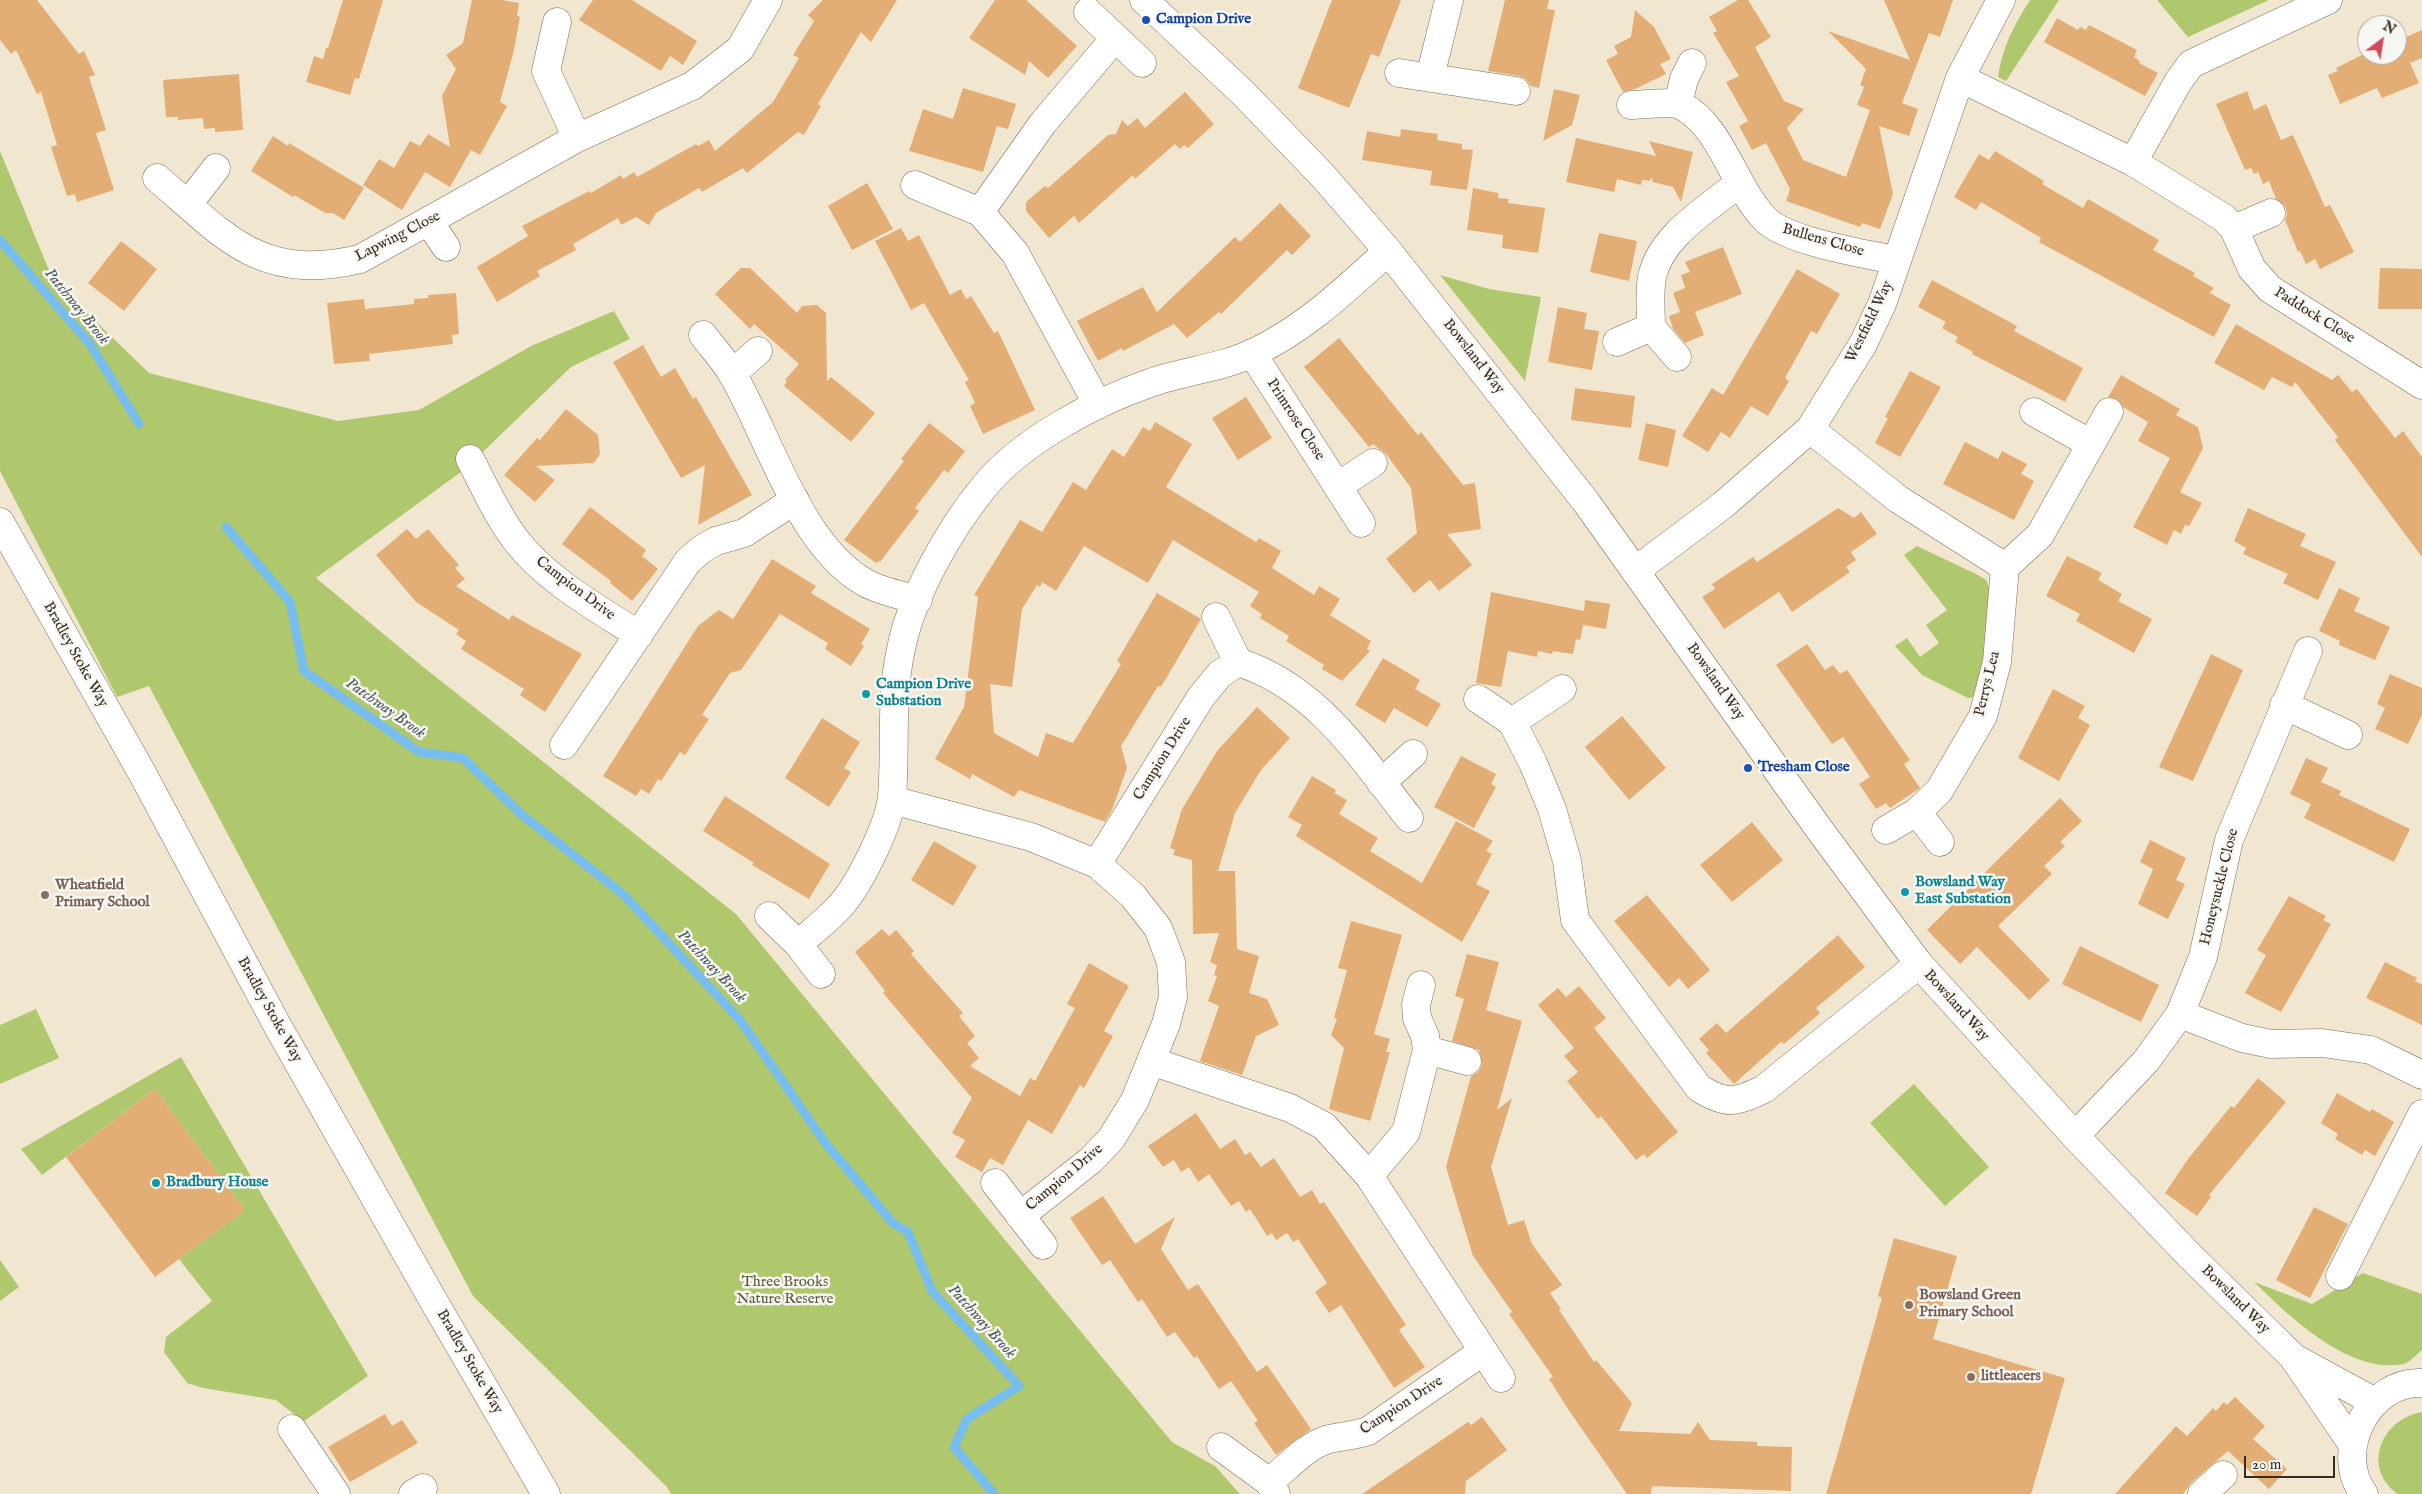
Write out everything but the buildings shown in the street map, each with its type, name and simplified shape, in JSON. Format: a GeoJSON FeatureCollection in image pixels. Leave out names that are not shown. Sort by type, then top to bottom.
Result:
{"type":"FeatureCollection","features":[{"type":"Feature","properties":{"kind":"street","name":"Lapwing Close"},"geometry":{"type":"LineString","coordinates":[[157,178],[235,243],[253,254],[277,262],[304,266],[333,266],[360,260],[577,138],[692,86],[740,49],[768,0]]}},
{"type":"Feature","properties":{"kind":"street","name":"Bowsland Way"},"geometry":{"type":"LineString","coordinates":[[1144,0],[1244,94],[1323,176],[1388,251],[1586,502],[1819,829],[1919,964],[2075,1136],[2189,1255],[2292,1357],[2353,1444]]}},
{"type":"Feature","properties":{"kind":"street"},"geometry":{"type":"LineString","coordinates":[[1430,77],[1449,0]]}},
{"type":"Feature","properties":{"kind":"street","name":"Westfield Way"},"geometry":{"type":"LineString","coordinates":[[1635,571],[1723,505],[1810,430],[1863,344],[1882,304],[1960,78],[2001,0]]}},
{"type":"Feature","properties":{"kind":"street"},"geometry":{"type":"LineString","coordinates":[[2132,162],[2178,82],[2191,64],[2313,3]]}},
{"type":"Feature","properties":{"kind":"street"},"geometry":{"type":"LineString","coordinates":[[1088,12],[1142,63]]}},
{"type":"Feature","properties":{"kind":"street"},"geometry":{"type":"LineString","coordinates":[[557,22],[546,71],[577,138]]}},
{"type":"Feature","properties":{"kind":"street"},"geometry":{"type":"LineString","coordinates":[[980,212],[1043,123],[1115,38]]}},
{"type":"Feature","properties":{"kind":"street"},"geometry":{"type":"LineString","coordinates":[[1631,105],[1678,104],[1684,79],[1692,64]]}},
{"type":"Feature","properties":{"kind":"street"},"geometry":{"type":"LineString","coordinates":[[1399,73],[1516,90]]}},
{"type":"Feature","properties":{"kind":"street","name":"Paddock Close"},"geometry":{"type":"LineString","coordinates":[[1960,78],[2132,162],[2208,207],[2224,218],[2234,229],[2252,269],[2270,289],[2421,382]]}},
{"type":"Feature","properties":{"kind":"street","name":"Bullens Close"},"geometry":{"type":"LineString","coordinates":[[1678,104],[1705,123],[1739,184],[1765,219],[1779,229],[1799,237],[1898,262]]}},
{"type":"Feature","properties":{"kind":"street"},"geometry":{"type":"LineString","coordinates":[[188,204],[216,168]]}},
{"type":"Feature","properties":{"kind":"street"},"geometry":{"type":"LineString","coordinates":[[1678,357],[1651,327],[1652,278],[1660,254],[1674,237],[1739,184]]}},
{"type":"Feature","properties":{"kind":"street"},"geometry":{"type":"LineString","coordinates":[[915,185],[980,212],[1015,253],[1098,404]]}},
{"type":"Feature","properties":{"kind":"street"},"geometry":{"type":"LineString","coordinates":[[2234,229],[2272,213]]}},
{"type":"Feature","properties":{"kind":"street"},"geometry":{"type":"LineString","coordinates":[[429,222],[446,247]]}},
{"type":"Feature","properties":{"kind":"street"},"geometry":{"type":"LineString","coordinates":[[798,944],[829,918],[844,902],[876,844],[892,800],[894,706],[901,649],[918,600],[938,555],[985,485],[1014,458],[1054,428],[1098,404],[1151,382],[1252,353],[1300,328],[1388,251]]}},
{"type":"Feature","properties":{"kind":"street"},"geometry":{"type":"LineString","coordinates":[[1617,342],[1651,327]]}},
{"type":"Feature","properties":{"kind":"street"},"geometry":{"type":"LineString","coordinates":[[703,336],[732,374],[795,500],[815,532],[837,560],[864,582],[918,600]]}},
{"type":"Feature","properties":{"kind":"street"},"geometry":{"type":"LineString","coordinates":[[732,374],[758,350]]}},
{"type":"Feature","properties":{"kind":"street","name":"Primrose Close"},"geometry":{"type":"LineString","coordinates":[[1252,353],[1361,523]]}},
{"type":"Feature","properties":{"kind":"street"},"geometry":{"type":"LineString","coordinates":[[2034,412],[2091,444]]}},
{"type":"Feature","properties":{"kind":"street"},"geometry":{"type":"LineString","coordinates":[[1810,430],[1898,499],[2005,566],[2040,535],[2109,412]]}},
{"type":"Feature","properties":{"kind":"street","name":"Campion Drive"},"geometry":{"type":"LineString","coordinates":[[470,460],[516,540],[543,568],[577,594],[639,635]]}},
{"type":"Feature","properties":{"kind":"street"},"geometry":{"type":"LineString","coordinates":[[1338,486],[1373,463]]}},
{"type":"Feature","properties":{"kind":"street"},"geometry":{"type":"LineString","coordinates":[[564,745],[688,562],[702,549],[716,541],[744,533],[795,500]]}},
{"type":"Feature","properties":{"kind":"street","name":"Bradley Stoke Way"},"geometry":{"type":"LineString","coordinates":[[0,522],[141,772],[277,1025],[432,1300],[546,1494]]}},
{"type":"Feature","properties":{"kind":"street","name":"Perrys Lea"},"geometry":{"type":"LineString","coordinates":[[1886,830],[1917,812],[1939,791],[1982,716],[1997,662],[2005,566]]}},
{"type":"Feature","properties":{"kind":"street"},"geometry":{"type":"LineString","coordinates":[[1216,616],[1238,662],[1279,679],[1323,712],[1409,818]]}},
{"type":"Feature","properties":{"kind":"street","name":"Honeysuckle Close"},"geometry":{"type":"LineString","coordinates":[[2075,1136],[2146,1062],[2180,1014],[2203,957],[2229,840],[2308,651]]}},
{"type":"Feature","properties":{"kind":"street","name":"Campion Drive"},"geometry":{"type":"LineString","coordinates":[[1097,864],[1201,697],[1220,674],[1238,662]]}},
{"type":"Feature","properties":{"kind":"street"},"geometry":{"type":"LineString","coordinates":[[1512,722],[1562,689]]}},
{"type":"Feature","properties":{"kind":"street"},"geometry":{"type":"LineString","coordinates":[[1478,699],[1512,722],[1533,763],[1552,809],[1567,861],[1575,920],[1699,1088],[1716,1098],[1740,1101],[1764,1090],[1919,964]]}},
{"type":"Feature","properties":{"kind":"street"},"geometry":{"type":"LineString","coordinates":[[2284,705],[2348,735]]}},
{"type":"Feature","properties":{"kind":"street"},"geometry":{"type":"LineString","coordinates":[[1381,783],[1413,754]]}},
{"type":"Feature","properties":{"kind":"street","name":"Campion Drive"},"geometry":{"type":"LineString","coordinates":[[892,800],[1032,837],[1097,864],[1133,896],[1158,928],[1171,962],[1173,998],[1166,1024],[1135,1100],[1111,1139],[1085,1165],[1020,1216]]}},
{"type":"Feature","properties":{"kind":"street"},"geometry":{"type":"LineString","coordinates":[[1917,812],[1940,842]]}},
{"type":"Feature","properties":{"kind":"street"},"geometry":{"type":"LineString","coordinates":[[769,916],[798,944],[821,974]]}},
{"type":"Feature","properties":{"kind":"street"},"geometry":{"type":"LineString","coordinates":[[1369,1176],[1406,1132],[1427,1050],[1425,1036],[1417,1018],[1416,1005],[1421,985]]}},
{"type":"Feature","properties":{"kind":"street"},"geometry":{"type":"LineString","coordinates":[[2180,1014],[2242,1038],[2271,1044],[2322,1043],[2371,1050],[2422,1075]]}},
{"type":"Feature","properties":{"kind":"street"},"geometry":{"type":"LineString","coordinates":[[1427,1050],[1467,1061]]}},
{"type":"Feature","properties":{"kind":"street"},"geometry":{"type":"LineString","coordinates":[[1151,1061],[1306,1115],[1324,1126],[1369,1176],[1482,1352],[1501,1378]]}},
{"type":"Feature","properties":{"kind":"street"},"geometry":{"type":"LineString","coordinates":[[2340,1276],[2422,1114]]}},
{"type":"Feature","properties":{"kind":"street","name":"Campion Drive"},"geometry":{"type":"LineString","coordinates":[[995,1183],[1042,1245]]}},
{"type":"Feature","properties":{"kind":"street","name":"Campion Drive"},"geometry":{"type":"LineString","coordinates":[[1221,1447],[1273,1488],[1308,1451],[1326,1440],[1353,1437],[1368,1431],[1482,1352]]}},
{"type":"Feature","properties":{"kind":"street","name":"Bowsland Way"},"geometry":{"type":"LineString","coordinates":[[2292,1357],[2375,1402]]}},
{"type":"Feature","properties":{"kind":"street"},"geometry":{"type":"LineString","coordinates":[[2364,1494],[2353,1468],[2353,1444],[2360,1421],[2375,1402],[2394,1389],[2422,1383]]}},
{"type":"Feature","properties":{"kind":"street"},"geometry":{"type":"LineString","coordinates":[[292,1429],[336,1494]]}},
{"type":"Feature","properties":{"kind":"street"},"geometry":{"type":"LineString","coordinates":[[2202,1494],[2223,1475]]}},
{"type":"Feature","properties":{"kind":"green space"},"geometry":{"type":"Polygon","coordinates":[[[2030,0],[2059,0],[2006,81],[1998,77],[2002,56],[2019,18],[2030,0]]]}},
{"type":"Feature","properties":{"kind":"green space"},"geometry":{"type":"Polygon","coordinates":[[[2157,0],[2269,0],[2188,37],[2157,0]]]}},
{"type":"Feature","properties":{"kind":"green space","name":"Three Brooks Nature Reserve"},"geometry":{"type":"Polygon","coordinates":[[[0,151],[53,280],[149,373],[338,421],[419,410],[531,346],[614,311],[630,339],[571,367],[465,469],[316,578],[422,666],[736,914],[1172,1442],[1215,1466],[1240,1494],[671,1494],[667,1487],[473,1296],[149,686],[117,697],[0,471],[0,151]]]}},
{"type":"Feature","properties":{"kind":"green space"},"geometry":{"type":"Polygon","coordinates":[[[1440,275],[1489,289],[1541,297],[1525,381],[1440,275]]]}},
{"type":"Feature","properties":{"kind":"green space"},"geometry":{"type":"Polygon","coordinates":[[[1917,546],[1978,575],[1986,580],[1989,587],[1989,638],[1977,697],[1968,698],[1922,675],[1895,646],[1907,638],[1920,657],[1939,643],[1926,625],[1947,610],[1904,555],[1917,546]]]}},
{"type":"Feature","properties":{"kind":"green space"},"geometry":{"type":"Polygon","coordinates":[[[36,1009],[59,1058],[0,1084],[0,1025],[36,1009]]]}},
{"type":"Feature","properties":{"kind":"green space"},"geometry":{"type":"Polygon","coordinates":[[[181,1057],[368,1376],[300,1424],[294,1414],[276,1400],[203,1388],[187,1383],[164,1352],[166,1337],[212,1301],[179,1259],[245,1210],[155,1089],[42,1175],[21,1149],[181,1057]]]}},
{"type":"Feature","properties":{"kind":"green space"},"geometry":{"type":"Polygon","coordinates":[[[1914,1084],[1989,1167],[1945,1206],[1870,1123],[1914,1084]]]}},
{"type":"Feature","properties":{"kind":"green space"},"geometry":{"type":"Polygon","coordinates":[[[0,1260],[19,1287],[0,1301],[0,1260]]]}},
{"type":"Feature","properties":{"kind":"green space"},"geometry":{"type":"Polygon","coordinates":[[[2363,1273],[2422,1294],[2422,1350],[2404,1364],[2383,1365],[2362,1361],[2342,1352],[2302,1326],[2254,1282],[2312,1304],[2363,1273]]]}},
{"type":"Feature","properties":{"kind":"green space"},"geometry":{"type":"Polygon","coordinates":[[[2422,1412],[2422,1494],[2398,1494],[2387,1483],[2380,1471],[2379,1458],[2381,1446],[2387,1434],[2396,1424],[2408,1416],[2422,1412]]]}},
{"type":"Feature","properties":{"kind":"waterway","name":"Patchway Brook"},"geometry":{"type":"LineString","coordinates":[[0,240],[90,344],[139,424]]}},
{"type":"Feature","properties":{"kind":"waterway","name":"Patchway Brook"},"geometry":{"type":"LineString","coordinates":[[226,527],[290,602],[304,671],[419,752],[463,758],[521,814],[624,895],[740,1020],[826,1144],[893,1223],[908,1232],[932,1291],[1019,1386],[967,1419],[954,1447],[994,1494]]}},
{"type":"Feature","properties":{"kind":"place","name":"Campion Drive"},"geometry":{"type":"Point","coordinates":[1146,20]}},
{"type":"Feature","properties":{"kind":"place","name":"Campion Drive Substation"},"geometry":{"type":"Point","coordinates":[866,694]}},
{"type":"Feature","properties":{"kind":"place","name":"Tresham Close"},"geometry":{"type":"Point","coordinates":[1748,768]}},
{"type":"Feature","properties":{"kind":"place","name":"Bowsland Way East Substation"},"geometry":{"type":"Point","coordinates":[1905,892]}},
{"type":"Feature","properties":{"kind":"place","name":"Wheatfield Primary School"},"geometry":{"type":"Point","coordinates":[45,895]}},
{"type":"Feature","properties":{"kind":"place","name":"Bradbury House"},"geometry":{"type":"Point","coordinates":[156,1183]}},
{"type":"Feature","properties":{"kind":"place","name":"Bowsland Green Primary School"},"geometry":{"type":"Point","coordinates":[1909,1305]}},
{"type":"Feature","properties":{"kind":"place","name":"littleacers"},"geometry":{"type":"Point","coordinates":[1971,1377]}}]}
